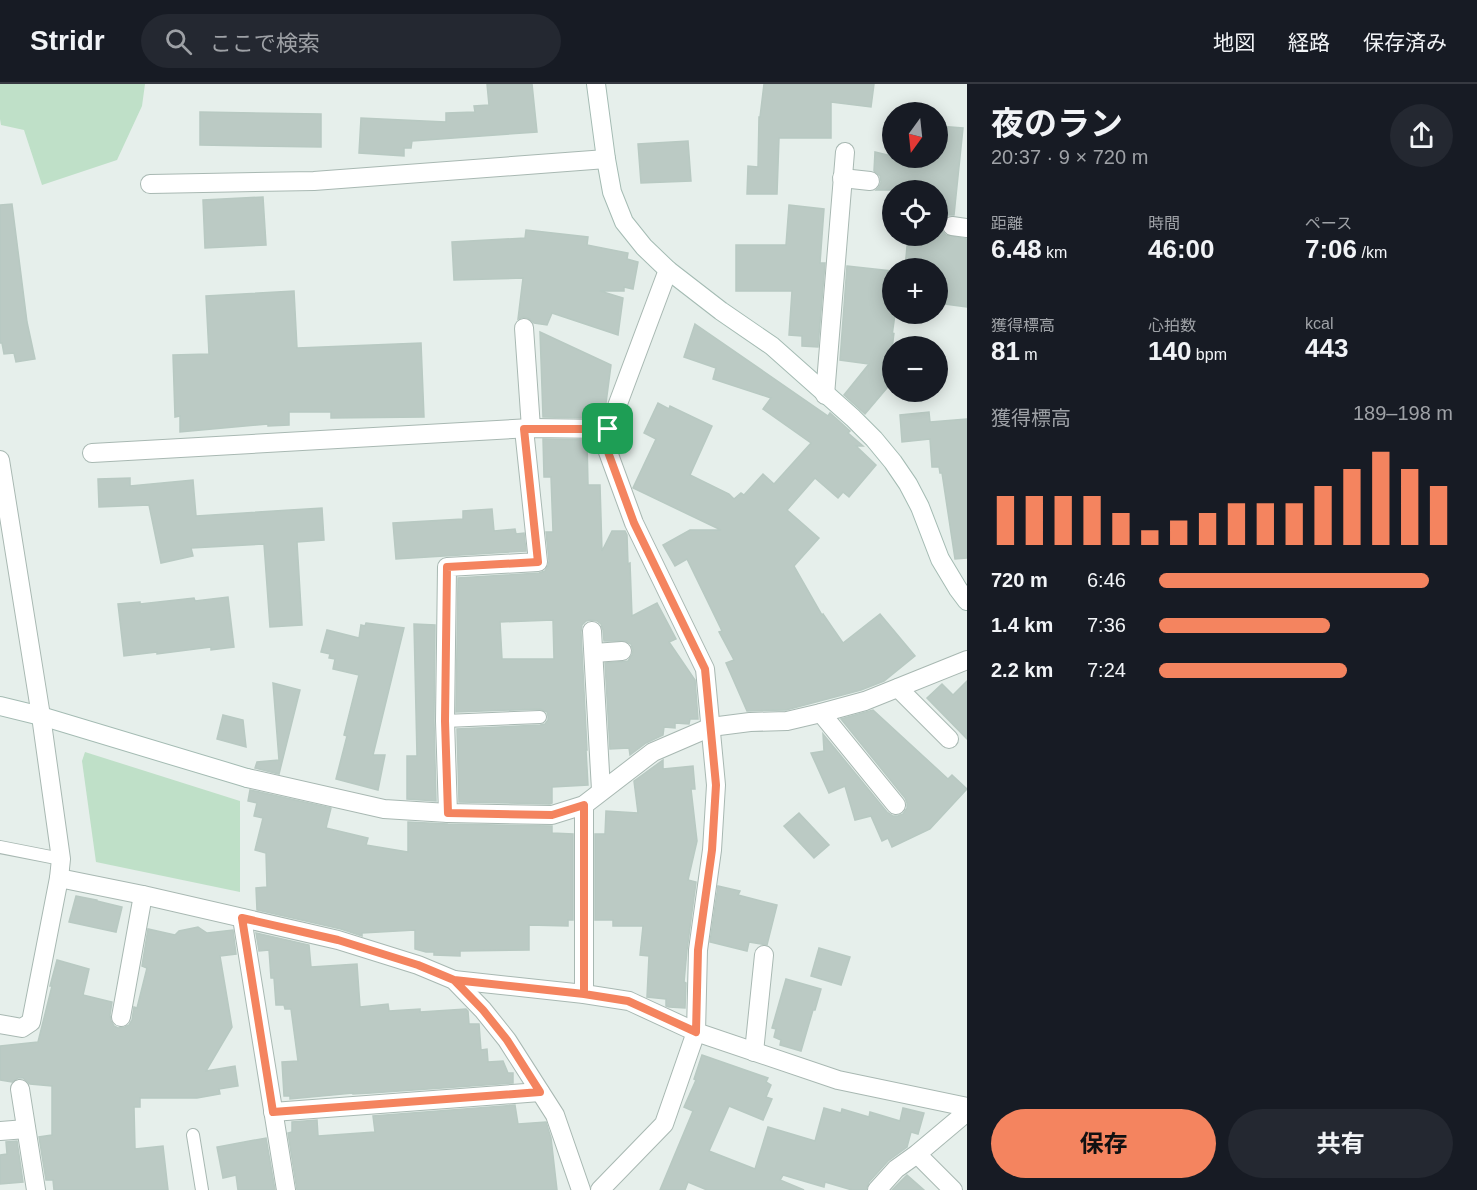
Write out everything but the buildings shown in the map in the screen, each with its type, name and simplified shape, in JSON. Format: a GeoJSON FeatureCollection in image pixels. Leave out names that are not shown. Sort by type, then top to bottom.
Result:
{"type":"FeatureCollection","features":[{"type":"Feature","properties":{"kind":"street"},"geometry":{"type":"LineString","coordinates":[[596,84],[612,192],[624,222],[644,247],[668,270],[721,311],[772,346],[874,439],[908,484],[920,507],[940,559],[967,601]]}},
{"type":"Feature","properties":{"kind":"street"},"geometry":{"type":"LineString","coordinates":[[825,395],[845,152]]}},
{"type":"Feature","properties":{"kind":"street"},"geometry":{"type":"LineString","coordinates":[[150,184],[314,181],[606,159]]}},
{"type":"Feature","properties":{"kind":"street"},"geometry":{"type":"LineString","coordinates":[[842,178],[870,181]]}},
{"type":"Feature","properties":{"kind":"street"},"geometry":{"type":"LineString","coordinates":[[600,1190],[664,1124],[696,1032],[698,950],[712,850],[716,785],[705,669],[634,523],[604,441],[668,270]]}},
{"type":"Feature","properties":{"kind":"street"},"geometry":{"type":"LineString","coordinates":[[448,813],[445,721],[447,567],[538,562],[527,429],[524,328]]}},
{"type":"Feature","properties":{"kind":"street"},"geometry":{"type":"LineString","coordinates":[[92,453],[527,429],[608,429]]}},
{"type":"Feature","properties":{"kind":"street"},"geometry":{"type":"LineString","coordinates":[[0,460],[41,716],[61,859],[32,1022],[22,1028],[0,1024]]}},
{"type":"Feature","properties":{"kind":"street"},"geometry":{"type":"LineString","coordinates":[[592,631],[601,790]]}},
{"type":"Feature","properties":{"kind":"street"},"geometry":{"type":"LineString","coordinates":[[594,653],[622,651]]}},
{"type":"Feature","properties":{"kind":"street"},"geometry":{"type":"LineString","coordinates":[[0,706],[41,716],[247,778],[384,808],[448,813],[552,815],[584,805],[653,752],[711,727],[750,722],[787,721],[821,713],[865,701],[967,660]]}},
{"type":"Feature","properties":{"kind":"street"},"geometry":{"type":"LineString","coordinates":[[898,688],[949,739]]}},
{"type":"Feature","properties":{"kind":"street"},"geometry":{"type":"LineString","coordinates":[[821,713],[896,805]]}},
{"type":"Feature","properties":{"kind":"street"},"geometry":{"type":"LineString","coordinates":[[584,805],[584,994]]}},
{"type":"Feature","properties":{"kind":"street"},"geometry":{"type":"LineString","coordinates":[[59,878],[338,940],[418,965],[454,980],[628,1001],[696,1032],[838,1080],[967,1107]]}},
{"type":"Feature","properties":{"kind":"street"},"geometry":{"type":"LineString","coordinates":[[121,1017],[143,895]]}},
{"type":"Feature","properties":{"kind":"street"},"geometry":{"type":"LineString","coordinates":[[242,918],[286,1190]]}},
{"type":"Feature","properties":{"kind":"street"},"geometry":{"type":"LineString","coordinates":[[754,1052],[764,955]]}},
{"type":"Feature","properties":{"kind":"street"},"geometry":{"type":"LineString","coordinates":[[454,980],[483,1010],[507,1040],[555,1115],[581,1190]]}},
{"type":"Feature","properties":{"kind":"street"},"geometry":{"type":"LineString","coordinates":[[20,1089],[36,1190]]}},
{"type":"Feature","properties":{"kind":"street"},"geometry":{"type":"LineString","coordinates":[[273,1112],[540,1092]]}},
{"type":"Feature","properties":{"kind":"street"},"geometry":{"type":"LineString","coordinates":[[877,1190],[896,1169],[967,1112]]}},
{"type":"Feature","properties":{"kind":"street"},"geometry":{"type":"LineString","coordinates":[[0,1131],[26,1129]]}},
{"type":"Feature","properties":{"kind":"street"},"geometry":{"type":"LineString","coordinates":[[917,1154],[953,1190]]}},
{"type":"Feature","properties":{"kind":"lane"},"geometry":{"type":"LineString","coordinates":[[445,721],[540,717]]}},
{"type":"Feature","properties":{"kind":"lane"},"geometry":{"type":"LineString","coordinates":[[0,847],[61,859]]}},
{"type":"Feature","properties":{"kind":"lane"},"geometry":{"type":"LineString","coordinates":[[193,1135],[202,1190]]}},
{"type":"Feature","properties":{"kind":"green space"},"geometry":{"type":"Polygon","coordinates":[[[0,84],[145,84],[142,106],[117,160],[42,185],[24,130],[1,125],[0,84]]]}},
{"type":"Feature","properties":{"kind":"green space"},"geometry":{"type":"Polygon","coordinates":[[[85,752],[240,801],[240,892],[96,862],[82,761],[85,752]]]}},
{"type":"Feature","properties":{"kind":"route"},"geometry":{"type":"LineString","coordinates":[[608,429],[524,429],[538,562],[447,567],[445,721],[448,813],[552,815],[584,805],[584,994],[454,980],[418,965],[338,940],[242,918],[273,1112],[540,1092],[507,1040],[483,1010],[454,980],[628,1001],[696,1032],[698,950],[712,850],[716,785],[705,669],[634,523],[604,441],[608,429]]}}]}
